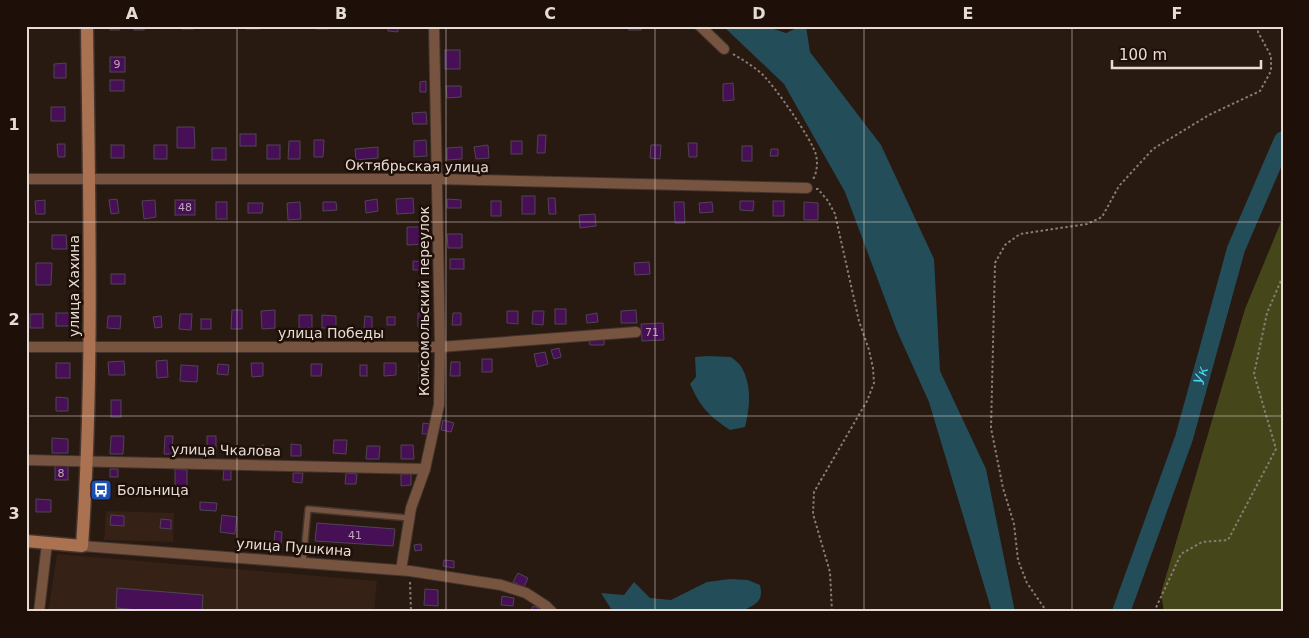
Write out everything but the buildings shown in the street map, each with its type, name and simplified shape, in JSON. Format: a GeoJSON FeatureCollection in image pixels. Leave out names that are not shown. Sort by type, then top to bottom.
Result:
{"type":"FeatureCollection","features":[{"type":"Feature","properties":{"kind":"street","name":"улица Хахина"},"geometry":{"type":"LineString","coordinates":[[82,546],[88,461],[87,26]]}},
{"type":"Feature","properties":{"kind":"street","name":"Комсомольский переулок"},"geometry":{"type":"LineString","coordinates":[[405,571],[411,508],[425,469],[439,405],[440,347],[434,26]]}},
{"type":"Feature","properties":{"kind":"street"},"geometry":{"type":"LineString","coordinates":[[700,26],[724,49]]}},
{"type":"Feature","properties":{"kind":"street","name":"Октябрьская улица"},"geometry":{"type":"LineString","coordinates":[[26,179],[437,180],[807,188]]}},
{"type":"Feature","properties":{"kind":"street","name":"улица Победы"},"geometry":{"type":"LineString","coordinates":[[26,347],[440,347],[636,332]]}},
{"type":"Feature","properties":{"kind":"street","name":"улица Чкалова"},"geometry":{"type":"LineString","coordinates":[[26,460],[425,469]]}},
{"type":"Feature","properties":{"kind":"street","name":"улица Пушкина"},"geometry":{"type":"LineString","coordinates":[[26,541],[405,571],[502,585],[526,593],[552,612]]}},
{"type":"Feature","properties":{"kind":"street"},"geometry":{"type":"LineString","coordinates":[[39,612],[47,543]]}},
{"type":"Feature","properties":{"kind":"lane"},"geometry":{"type":"LineString","coordinates":[[303,563],[308,509],[409,518]]}},
{"type":"Feature","properties":{"kind":"path"},"geometry":{"type":"LineString","coordinates":[[1047,612],[1027,583],[1018,560],[1014,524],[1003,488],[991,428],[995,263],[1004,245],[1020,234],[1087,224],[1102,217],[1119,186],[1153,149],[1210,115],[1260,91],[1271,71],[1271,56],[1258,32],[1259,26]]}},
{"type":"Feature","properties":{"kind":"path"},"geometry":{"type":"LineString","coordinates":[[724,49],[748,62],[763,75],[797,120],[816,154],[816,176],[807,188]]}},
{"type":"Feature","properties":{"kind":"path"},"geometry":{"type":"LineString","coordinates":[[807,188],[818,189],[828,201],[835,214],[859,320],[869,350],[874,383],[867,401],[814,492],[813,514],[830,572],[832,612]]}},
{"type":"Feature","properties":{"kind":"path"},"geometry":{"type":"LineString","coordinates":[[1154,612],[1181,554],[1202,542],[1228,540],[1276,449],[1254,374],[1267,313],[1283,276]]}},
{"type":"Feature","properties":{"kind":"path"},"geometry":{"type":"LineString","coordinates":[[405,571],[411,612]]}},
{"type":"Feature","properties":{"kind":"shaded area"},"geometry":{"type":"Polygon","coordinates":[[[106,511],[174,513],[173,542],[104,540],[106,511]]]}},
{"type":"Feature","properties":{"kind":"shaded area"},"geometry":{"type":"Polygon","coordinates":[[[57,554],[377,581],[374,612],[48,612],[57,554]]]}},
{"type":"Feature","properties":{"kind":"green space"},"geometry":{"type":"Polygon","coordinates":[[[1283,217],[1283,612],[1164,612],[1161,593],[1245,309],[1283,217]]]}},
{"type":"Feature","properties":{"kind":"water"},"geometry":{"type":"Polygon","coordinates":[[[723,26],[765,26],[786,33],[801,26],[806,26],[810,52],[881,145],[934,259],[940,371],[986,469],[1015,612],[992,612],[929,402],[897,331],[845,192],[784,84],[723,26]]]}},
{"type":"Feature","properties":{"kind":"water"},"geometry":{"type":"Polygon","coordinates":[[[695,357],[731,357],[742,368],[749,390],[745,427],[730,430],[706,411],[694,392],[690,384],[696,377],[695,357]]]}},
{"type":"Feature","properties":{"kind":"water"},"geometry":{"type":"Polygon","coordinates":[[[730,579],[748,580],[760,585],[761,596],[757,602],[741,612],[613,612],[601,593],[624,595],[634,582],[650,598],[671,600],[707,582],[730,579]]]}},
{"type":"Feature","properties":{"kind":"waterway","name":"Ук"},"geometry":{"type":"LineString","coordinates":[[1121,612],[1184,438],[1236,249],[1283,140]]}},
{"type":"Feature","properties":{"kind":"place","name":"Больница"},"geometry":{"type":"Point","coordinates":[101,490]}}]}
